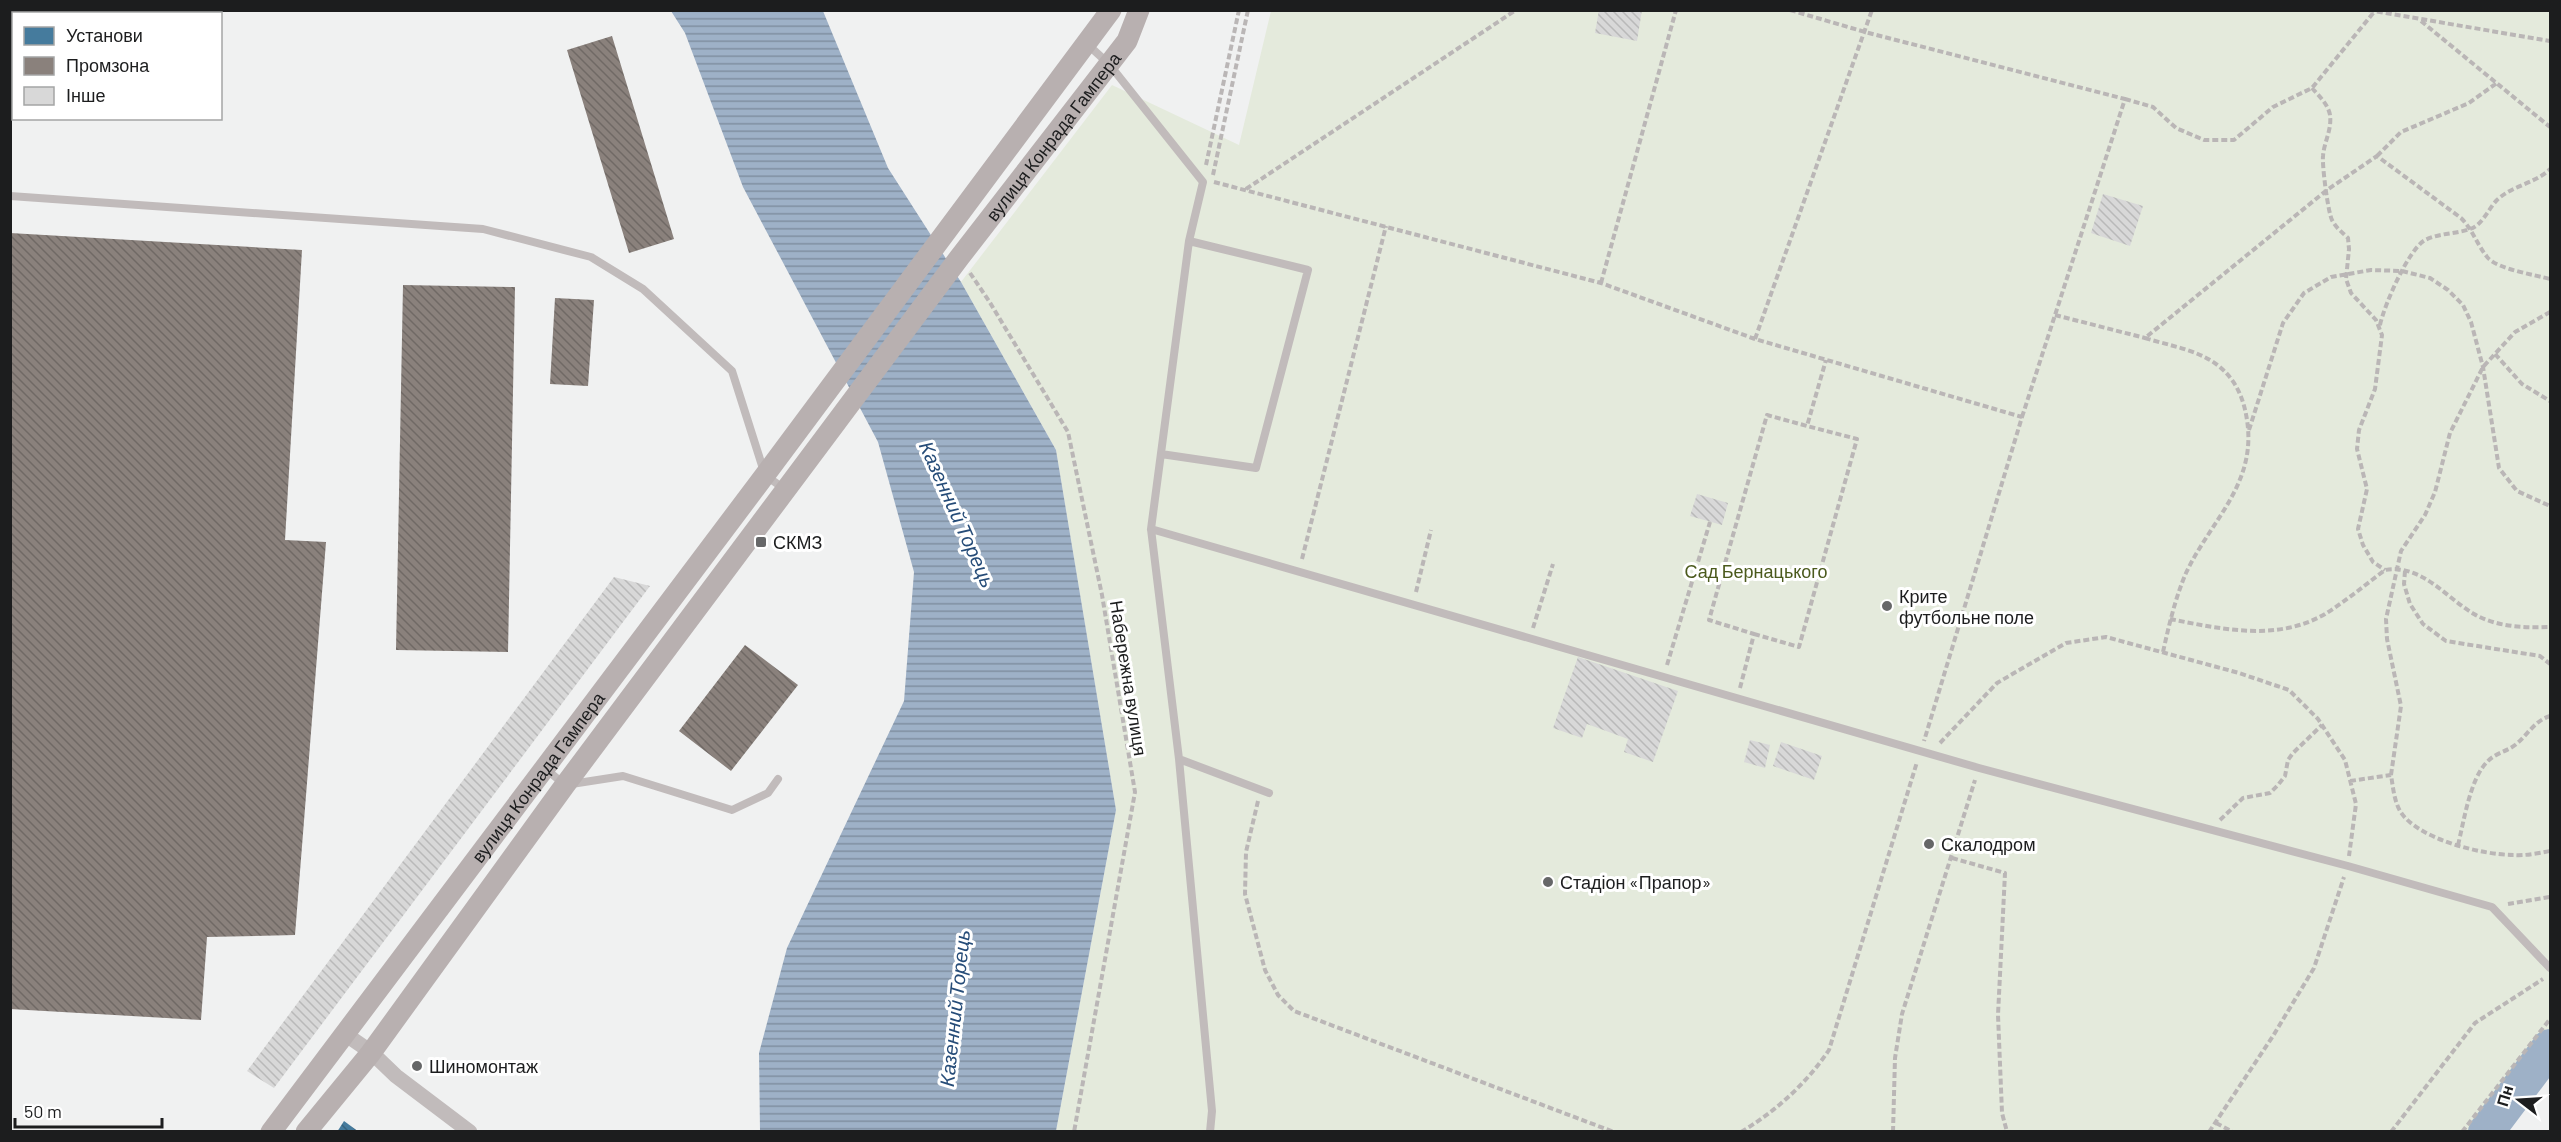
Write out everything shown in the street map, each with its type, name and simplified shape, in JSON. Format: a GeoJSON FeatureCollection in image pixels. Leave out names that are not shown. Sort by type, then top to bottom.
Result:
{"type":"FeatureCollection","features":[{"type":"Feature","properties":{"kind":"main road","name":"вулиця Конрада Гампера"},"geometry":{"type":"LineString","coordinates":[[270,1131],[545,769],[1111,10]]}},
{"type":"Feature","properties":{"kind":"main road","name":"вулиця Конрада Гампера"},"geometry":{"type":"LineString","coordinates":[[306,1131],[371,1052],[565,785],[959,258],[1127,41],[1139,10]]}},
{"type":"Feature","properties":{"kind":"street"},"geometry":{"type":"LineString","coordinates":[[345,1034],[371,1052],[396,1076],[470,1131]]}},
{"type":"Feature","properties":{"kind":"lane"},"geometry":{"type":"LineString","coordinates":[[1086,44],[1109,64],[1203,182],[1189,241],[1151,529],[1179,759],[1212,1111],[1210,1131]]}},
{"type":"Feature","properties":{"kind":"lane"},"geometry":{"type":"LineString","coordinates":[[10,196],[483,229],[591,257],[643,289],[732,371],[765,475],[786,490]]}},
{"type":"Feature","properties":{"kind":"lane"},"geometry":{"type":"LineString","coordinates":[[1161,454],[1256,468],[1308,270],[1189,241]]}},
{"type":"Feature","properties":{"kind":"lane"},"geometry":{"type":"LineString","coordinates":[[1151,529],[1979,768],[2348,866],[2492,907],[2550,968]]}},
{"type":"Feature","properties":{"kind":"lane"},"geometry":{"type":"LineString","coordinates":[[1179,759],[1265,792]]}},
{"type":"Feature","properties":{"kind":"lane"},"geometry":{"type":"LineString","coordinates":[[545,769],[565,785],[623,776],[732,810],[768,793],[778,779]]}},
{"type":"Feature","properties":{"kind":"path"},"geometry":{"type":"LineString","coordinates":[[1203,182],[1239,10]]}},
{"type":"Feature","properties":{"kind":"path"},"geometry":{"type":"LineString","coordinates":[[1248,10],[1212,181],[1601,283],[1755,339],[2022,417]]}},
{"type":"Feature","properties":{"kind":"path"},"geometry":{"type":"LineString","coordinates":[[1245,189],[1516,10]]}},
{"type":"Feature","properties":{"kind":"path"},"geometry":{"type":"LineString","coordinates":[[1601,283],[1676,10]]}},
{"type":"Feature","properties":{"kind":"path"},"geometry":{"type":"LineString","coordinates":[[1791,10],[1865,32],[2153,107],[2176,128],[2204,140],[2234,141],[2272,107],[2312,87],[2374,12]]}},
{"type":"Feature","properties":{"kind":"path"},"geometry":{"type":"LineString","coordinates":[[1755,339],[1872,10]]}},
{"type":"Feature","properties":{"kind":"path"},"geometry":{"type":"LineString","coordinates":[[2368,10],[2550,41]]}},
{"type":"Feature","properties":{"kind":"path"},"geometry":{"type":"LineString","coordinates":[[2420,19],[2550,127]]}},
{"type":"Feature","properties":{"kind":"path"},"geometry":{"type":"LineString","coordinates":[[2145,338],[2327,190],[2377,156],[2401,132],[2469,103],[2497,83]]}},
{"type":"Feature","properties":{"kind":"path"},"geometry":{"type":"LineString","coordinates":[[2312,87],[2325,102],[2329,113],[2331,128],[2323,153],[2323,177],[2331,218],[2337,228],[2348,238],[2346,279],[2351,293],[2380,326]]}},
{"type":"Feature","properties":{"kind":"path"},"geometry":{"type":"LineString","coordinates":[[1741,1131],[1791,1095],[1815,1071],[1828,1050],[2022,417],[2125,99]]}},
{"type":"Feature","properties":{"kind":"path"},"geometry":{"type":"LineString","coordinates":[[2377,156],[2472,229],[2489,260],[2499,266],[2550,279]]}},
{"type":"Feature","properties":{"kind":"path"},"geometry":{"type":"LineString","coordinates":[[2385,570],[2373,562],[2363,545],[2358,529],[2367,489],[2357,449],[2359,430],[2375,389],[2382,335],[2380,326],[2385,304],[2412,255],[2423,241],[2472,229],[2497,199],[2511,189],[2542,176],[2550,169]]}},
{"type":"Feature","properties":{"kind":"path"},"geometry":{"type":"LineString","coordinates":[[1299,571],[1386,226]]}},
{"type":"Feature","properties":{"kind":"path","name":"Набережна вулиця"},"geometry":{"type":"LineString","coordinates":[[959,258],[989,301],[1068,432],[1102,596],[1135,792],[1074,1131]]}},
{"type":"Feature","properties":{"kind":"path"},"geometry":{"type":"LineString","coordinates":[[2248,430],[2283,324],[2304,293],[2331,277],[2371,270],[2402,271],[2430,278],[2448,290],[2463,305],[2471,322],[2483,368],[2499,468],[2517,491],[2550,506]]}},
{"type":"Feature","properties":{"kind":"path"},"geometry":{"type":"LineString","coordinates":[[2550,312],[2515,332],[2483,368],[2450,433],[2435,492],[2425,514],[2401,550],[2386,619],[2387,639],[2401,706],[2391,775],[2400,811],[2413,825],[2434,836],[2472,850],[2514,855],[2550,851]]}},
{"type":"Feature","properties":{"kind":"path"},"geometry":{"type":"LineString","coordinates":[[2055,315],[2196,352],[2220,367],[2236,386],[2244,402],[2248,430],[2248,459],[2242,479],[2186,574],[2170,619],[2163,652]]}},
{"type":"Feature","properties":{"kind":"path"},"geometry":{"type":"LineString","coordinates":[[2495,354],[2522,384],[2550,402]]}},
{"type":"Feature","properties":{"kind":"path"},"geometry":{"type":"LineString","coordinates":[[1807,426],[1826,360]]}},
{"type":"Feature","properties":{"kind":"path"},"geometry":{"type":"LineString","coordinates":[[1767,415],[1857,439],[1798,647],[1754,634],[1708,620],[1767,415]]}},
{"type":"Feature","properties":{"kind":"path"},"geometry":{"type":"LineString","coordinates":[[1663,676],[1710,522]]}},
{"type":"Feature","properties":{"kind":"path"},"geometry":{"type":"LineString","coordinates":[[1413,604],[1431,530]]}},
{"type":"Feature","properties":{"kind":"path"},"geometry":{"type":"LineString","coordinates":[[1530,638],[1553,564]]}},
{"type":"Feature","properties":{"kind":"path"},"geometry":{"type":"LineString","coordinates":[[2170,619],[2232,631],[2269,631],[2294,626],[2323,615],[2385,570],[2396,568],[2438,585],[2473,613],[2487,620],[2526,628],[2550,627]]}},
{"type":"Feature","properties":{"kind":"path"},"geometry":{"type":"LineString","coordinates":[[2405,571],[2404,584],[2410,604],[2423,624],[2446,641],[2540,656],[2550,664]]}},
{"type":"Feature","properties":{"kind":"path"},"geometry":{"type":"LineString","coordinates":[[1737,697],[1754,634]]}},
{"type":"Feature","properties":{"kind":"path"},"geometry":{"type":"LineString","coordinates":[[1930,753],[1997,683],[2066,643],[2106,638],[2239,673],[2289,690],[2322,725],[2345,760],[2356,804],[2348,866],[2314,969],[2209,1131]]}},
{"type":"Feature","properties":{"kind":"path"},"geometry":{"type":"LineString","coordinates":[[2458,845],[2471,792],[2485,763],[2494,755],[2514,746],[2534,725],[2550,716]]}},
{"type":"Feature","properties":{"kind":"path"},"geometry":{"type":"LineString","coordinates":[[2211,830],[2231,807],[2243,798],[2270,792],[2278,785],[2285,776],[2293,753],[2322,725]]}},
{"type":"Feature","properties":{"kind":"path"},"geometry":{"type":"LineString","coordinates":[[1893,1131],[1895,1058],[1902,1014],[1979,768]]}},
{"type":"Feature","properties":{"kind":"path"},"geometry":{"type":"LineString","coordinates":[[2350,781],[2391,775]]}},
{"type":"Feature","properties":{"kind":"path"},"geometry":{"type":"LineString","coordinates":[[1265,792],[1246,852],[1245,894],[1265,970],[1278,995],[1294,1011],[1614,1131]]}},
{"type":"Feature","properties":{"kind":"path"},"geometry":{"type":"LineString","coordinates":[[1952,858],[2005,873],[1998,1015],[2002,1113],[2007,1131]]}},
{"type":"Feature","properties":{"kind":"path"},"geometry":{"type":"LineString","coordinates":[[2492,907],[2550,897]]}},
{"type":"Feature","properties":{"kind":"path"},"geometry":{"type":"LineString","coordinates":[[2391,1131],[2475,1023],[2545,977]]}},
{"type":"Feature","properties":{"kind":"path"},"geometry":{"type":"LineString","coordinates":[[2462,1131],[2531,1047],[2550,1019]]}},
{"type":"Feature","properties":{"kind":"path"},"geometry":{"type":"LineString","coordinates":[[2216,1123],[2233,1131]]}},
{"type":"Feature","properties":{"kind":"green space","name":"Сад Бернацького"},"geometry":{"type":"Polygon","coordinates":[[[1271,11],[2550,11],[2550,1042],[2510,1098],[2481,1131],[1056,1131],[1116,810],[1056,450],[961,282],[1112,85],[1239,145],[1271,11]]]}},
{"type":"Feature","properties":{"kind":"water","name":"Казенний Торець"},"geometry":{"type":"Polygon","coordinates":[[[671,11],[823,11],[888,168],[961,282],[1056,450],[1116,810],[1056,1131],[760,1131],[759,1053],[787,948],[904,701],[914,572],[878,442],[743,187],[685,33],[671,11]]]}},
{"type":"Feature","properties":{"kind":"building: Установи"},"geometry":{"type":"Polygon","coordinates":[[[344,1121],[359,1132],[337,1132],[344,1121]]]}},
{"type":"Feature","properties":{"kind":"building: Промзона"},"geometry":{"type":"Polygon","coordinates":[[[612,36],[674,239],[629,253],[567,50],[612,36]]]}},
{"type":"Feature","properties":{"kind":"building: Промзона"},"geometry":{"type":"Polygon","coordinates":[[[10,233],[302,250],[285,540],[326,542],[295,935],[207,937],[201,1020],[10,1009],[10,233]]]}},
{"type":"Feature","properties":{"kind":"building: Промзона"},"geometry":{"type":"Polygon","coordinates":[[[403,285],[515,287],[508,652],[396,650],[403,285]]]}},
{"type":"Feature","properties":{"kind":"building: Промзона"},"geometry":{"type":"Polygon","coordinates":[[[555,298],[594,300],[588,386],[550,384],[555,298]]]}},
{"type":"Feature","properties":{"kind":"building: Промзона"},"geometry":{"type":"Polygon","coordinates":[[[745,645],[798,685],[731,771],[679,731],[745,645]]]}},
{"type":"Feature","properties":{"kind":"building: Інше"},"geometry":{"type":"Polygon","coordinates":[[[1599,10],[1642,10],[1637,41],[1595,33],[1599,10]]]}},
{"type":"Feature","properties":{"kind":"building: Інше"},"geometry":{"type":"Polygon","coordinates":[[[2103,194],[2143,206],[2130,246],[2091,233],[2103,194]]]}},
{"type":"Feature","properties":{"kind":"building: Інше"},"geometry":{"type":"Polygon","coordinates":[[[1697,494],[1728,503],[1722,525],[1690,516],[1697,494]]]}},
{"type":"Feature","properties":{"kind":"building: Інше"},"geometry":{"type":"Polygon","coordinates":[[[614,577],[650,586],[274,1088],[247,1071],[614,577]]]}},
{"type":"Feature","properties":{"kind":"building: Інше"},"geometry":{"type":"Polygon","coordinates":[[[1578,657],[1678,691],[1653,762],[1624,752],[1628,739],[1587,724],[1582,738],[1553,728],[1578,657]]]}},
{"type":"Feature","properties":{"kind":"building: Інше"},"geometry":{"type":"Polygon","coordinates":[[[1750,740],[1770,745],[1765,768],[1744,762],[1750,740]]]}},
{"type":"Feature","properties":{"kind":"building: Інше"},"geometry":{"type":"Polygon","coordinates":[[[1781,742],[1822,756],[1814,780],[1773,766],[1781,742]]]}},
{"type":"Feature","properties":{"kind":"waterway"},"geometry":{"type":"LineString","coordinates":[[2486,1132],[2550,1047]]}},
{"type":"Feature","properties":{"kind":"place","name":"СКМЗ"},"geometry":{"type":"Point","coordinates":[761,542]}},
{"type":"Feature","properties":{"kind":"place","name":"Крите футбольне поле"},"geometry":{"type":"Point","coordinates":[1887,606]}},
{"type":"Feature","properties":{"kind":"place","name":"Скалодром"},"geometry":{"type":"Point","coordinates":[1929,844]}},
{"type":"Feature","properties":{"kind":"place","name":"Стадіон «Прапор»"},"geometry":{"type":"Point","coordinates":[1548,882]}},
{"type":"Feature","properties":{"kind":"place","name":"Шиномонтаж"},"geometry":{"type":"Point","coordinates":[417,1066]}}]}
